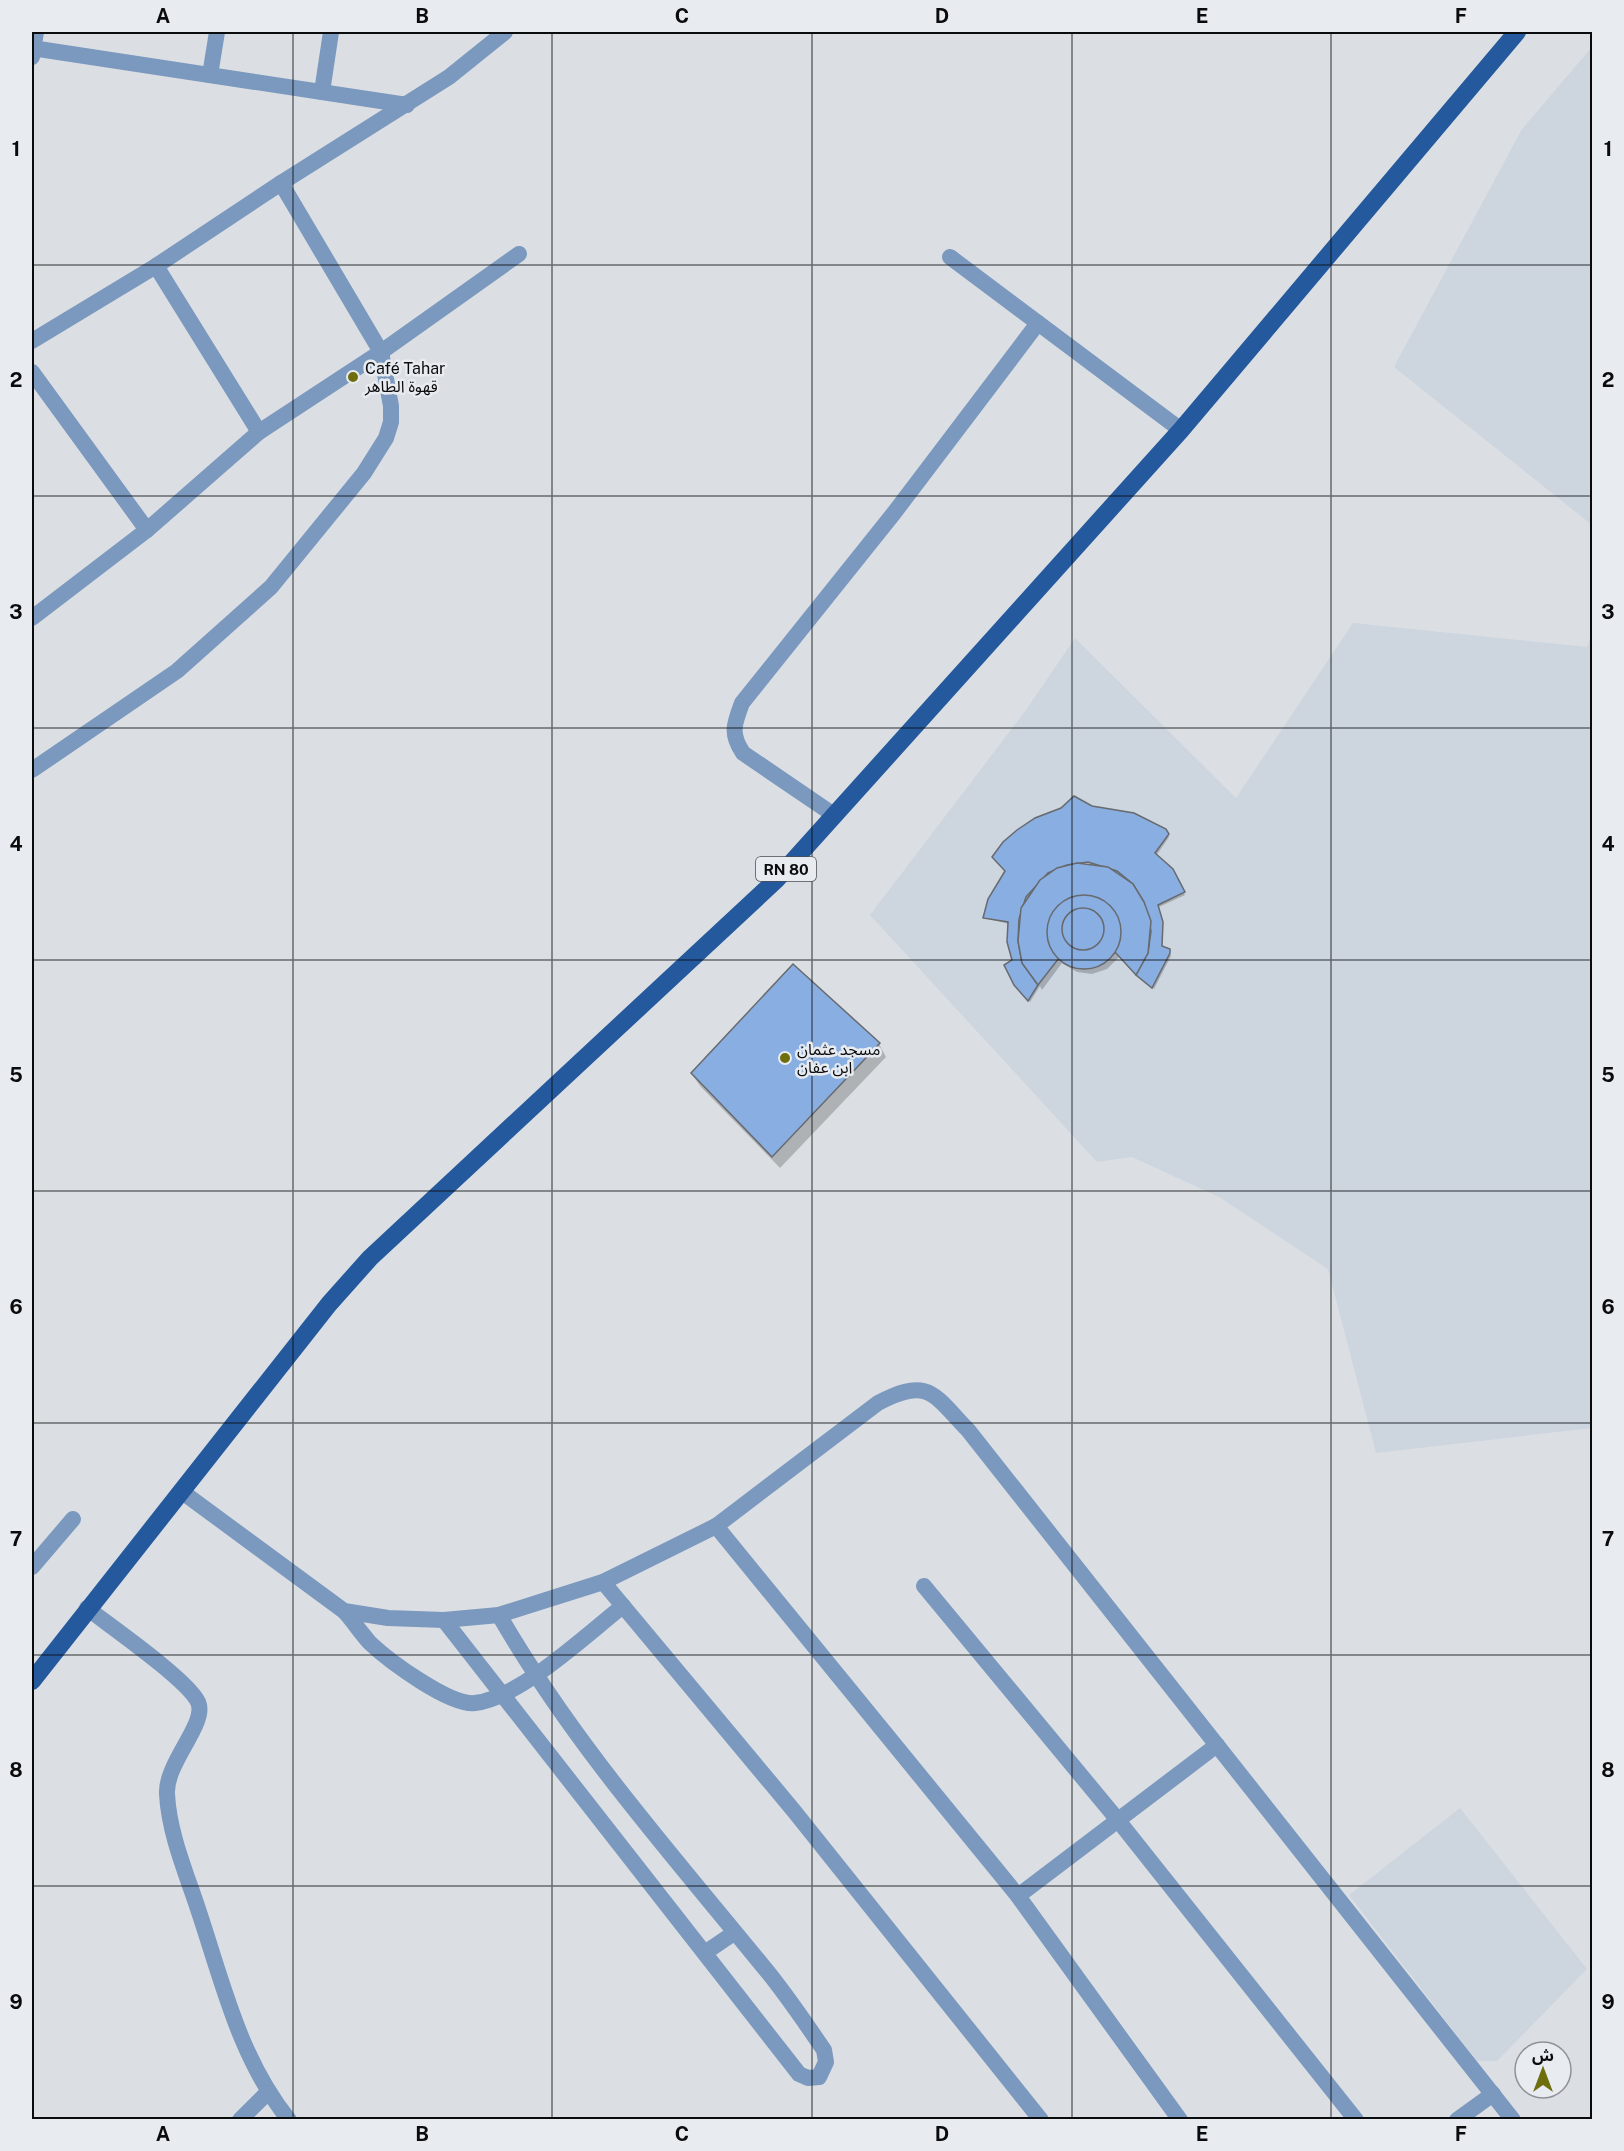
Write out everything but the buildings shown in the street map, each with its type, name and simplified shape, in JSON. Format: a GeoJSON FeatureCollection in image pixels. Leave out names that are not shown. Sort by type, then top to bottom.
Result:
{"type":"FeatureCollection","features":[{"type":"Feature","properties":{"kind":"main road","name":"RN 80"},"geometry":{"type":"LineString","coordinates":[[32,1681],[87,1608],[329,1304],[370,1258],[776,880],[1181,430],[1517,32]]}},
{"type":"Feature","properties":{"kind":"street"},"geometry":{"type":"LineString","coordinates":[[36,32],[32,51],[407,105]]}},
{"type":"Feature","properties":{"kind":"street"},"geometry":{"type":"LineString","coordinates":[[210,75],[217,32]]}},
{"type":"Feature","properties":{"kind":"street"},"geometry":{"type":"LineString","coordinates":[[322,92],[331,32]]}},
{"type":"Feature","properties":{"kind":"street"},"geometry":{"type":"LineString","coordinates":[[32,341],[156,266],[280,183],[407,105],[449,77],[505,32]]}},
{"type":"Feature","properties":{"kind":"street"},"geometry":{"type":"LineString","coordinates":[[32,770],[177,671],[271,588],[364,473],[386,438],[391,422],[391,406],[381,352],[280,183]]}},
{"type":"Feature","properties":{"kind":"street"},"geometry":{"type":"LineString","coordinates":[[34,613],[147,530],[258,432],[381,352],[519,254]]}},
{"type":"Feature","properties":{"kind":"street"},"geometry":{"type":"LineString","coordinates":[[950,257],[1181,430]]}},
{"type":"Feature","properties":{"kind":"street"},"geometry":{"type":"LineString","coordinates":[[156,266],[258,432]]}},
{"type":"Feature","properties":{"kind":"street"},"geometry":{"type":"LineString","coordinates":[[834,815],[743,753],[735,740],[735,722],[742,703],[894,513],[1038,323]]}},
{"type":"Feature","properties":{"kind":"street"},"geometry":{"type":"LineString","coordinates":[[32,372],[147,530]]}},
{"type":"Feature","properties":{"kind":"street"},"geometry":{"type":"LineString","coordinates":[[344,1611],[388,1618],[444,1620],[499,1615],[603,1582],[716,1526],[878,1403],[897,1393],[914,1389],[931,1392],[968,1430],[1514,2120]]}},
{"type":"Feature","properties":{"kind":"street"},"geometry":{"type":"LineString","coordinates":[[181,1491],[344,1611],[370,1642],[403,1668],[455,1700],[474,1703],[501,1695],[534,1676],[623,1606]]}},
{"type":"Feature","properties":{"kind":"street"},"geometry":{"type":"LineString","coordinates":[[32,1568],[73,1519]]}},
{"type":"Feature","properties":{"kind":"street"},"geometry":{"type":"LineString","coordinates":[[716,1526],[1018,1896],[1180,2120]]}},
{"type":"Feature","properties":{"kind":"street"},"geometry":{"type":"LineString","coordinates":[[603,1582],[794,1811],[1041,2120]]}},
{"type":"Feature","properties":{"kind":"street"},"geometry":{"type":"LineString","coordinates":[[924,1586],[1117,1819],[1356,2120]]}},
{"type":"Feature","properties":{"kind":"street"},"geometry":{"type":"LineString","coordinates":[[87,1608],[181,1682],[197,1701],[200,1713],[196,1724],[176,1757],[168,1776],[167,1794],[171,1815],[178,1846],[243,2044],[267,2093],[289,2120]]}},
{"type":"Feature","properties":{"kind":"street"},"geometry":{"type":"LineString","coordinates":[[444,1620],[706,1952],[799,2074],[808,2078],[819,2077],[826,2062],[824,2049],[763,1966],[608,1776],[534,1676],[499,1615]]}},
{"type":"Feature","properties":{"kind":"street"},"geometry":{"type":"LineString","coordinates":[[1018,1896],[1217,1745]]}},
{"type":"Feature","properties":{"kind":"street"},"geometry":{"type":"LineString","coordinates":[[706,1952],[734,1933]]}},
{"type":"Feature","properties":{"kind":"street"},"geometry":{"type":"LineString","coordinates":[[240,2120],[267,2093]]}},
{"type":"Feature","properties":{"kind":"street"},"geometry":{"type":"LineString","coordinates":[[1457,2120],[1493,2094]]}},
{"type":"Feature","properties":{"kind":"shaded area"},"geometry":{"type":"Polygon","coordinates":[[[1592,47],[1592,525],[1394,367],[1522,129],[1592,47]]]}},
{"type":"Feature","properties":{"kind":"shaded area"},"geometry":{"type":"Polygon","coordinates":[[[1353,623],[1587,647],[1592,633],[1592,1428],[1376,1453],[1328,1269],[1219,1197],[1132,1157],[1097,1162],[870,915],[1026,710],[1075,638],[1236,798],[1353,623]]]}},
{"type":"Feature","properties":{"kind":"shaded area"},"geometry":{"type":"Polygon","coordinates":[[[1460,1808],[1587,1969],[1518,2040],[1513,2040],[1513,2045],[1497,2061],[1477,2061],[1349,1895],[1460,1808]]]}},
{"type":"Feature","properties":{"kind":"place","name":"Café Tahar قهوة الطاهر"},"geometry":{"type":"Point","coordinates":[353,377]}},
{"type":"Feature","properties":{"kind":"place","name":"مسجد عثمان ابن عفان"},"geometry":{"type":"Point","coordinates":[785,1058]}}]}
